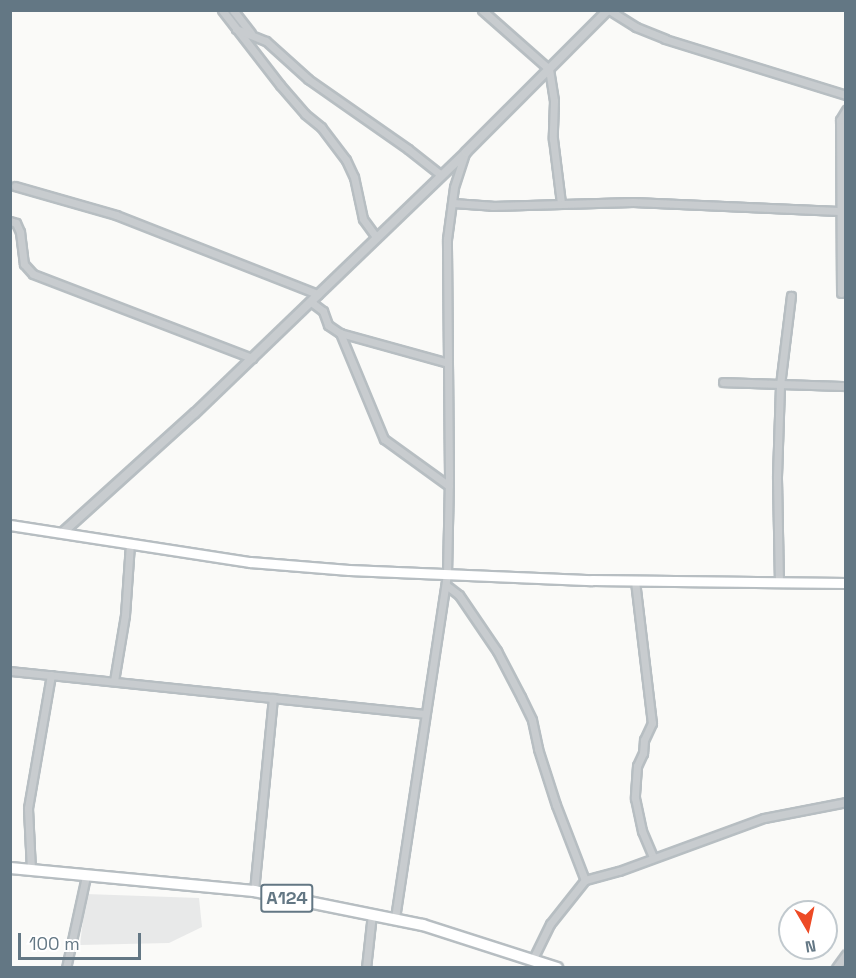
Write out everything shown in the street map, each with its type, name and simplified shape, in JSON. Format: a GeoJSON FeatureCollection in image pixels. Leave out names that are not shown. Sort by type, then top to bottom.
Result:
{"type":"FeatureCollection","features":[{"type":"Feature","properties":{"kind":"highway","name":"A124"},"geometry":{"type":"LineString","coordinates":[[10,868],[254,891],[395,918],[557,968]]}},
{"type":"Feature","properties":{"kind":"main road"},"geometry":{"type":"LineString","coordinates":[[10,525],[250,562],[447,574],[635,581],[846,583]]}},
{"type":"Feature","properties":{"kind":"street"},"geometry":{"type":"LineString","coordinates":[[222,10],[280,85],[305,114],[321,127],[346,160],[354,177],[363,219],[376,237]]}},
{"type":"Feature","properties":{"kind":"street"},"geometry":{"type":"LineString","coordinates":[[233,10],[251,33]]}},
{"type":"Feature","properties":{"kind":"street"},"geometry":{"type":"LineString","coordinates":[[482,10],[549,69],[561,202]]}},
{"type":"Feature","properties":{"kind":"street"},"geometry":{"type":"LineString","coordinates":[[62,533],[311,302],[608,10],[636,27],[665,39],[846,95]]}},
{"type":"Feature","properties":{"kind":"street"},"geometry":{"type":"LineString","coordinates":[[236,28],[266,41],[308,80],[408,148],[441,175]]}},
{"type":"Feature","properties":{"kind":"street"},"geometry":{"type":"LineString","coordinates":[[841,293],[840,120],[846,110]]}},
{"type":"Feature","properties":{"kind":"street"},"geometry":{"type":"LineString","coordinates":[[395,918],[424,714],[446,585],[449,486],[447,239],[454,187],[466,152]]}},
{"type":"Feature","properties":{"kind":"street"},"geometry":{"type":"LineString","coordinates":[[15,186],[116,215],[318,294]]}},
{"type":"Feature","properties":{"kind":"street"},"geometry":{"type":"LineString","coordinates":[[453,203],[492,206],[561,202],[633,202],[840,211]]}},
{"type":"Feature","properties":{"kind":"street"},"geometry":{"type":"LineString","coordinates":[[10,221],[16,223],[20,232],[24,264],[33,274],[252,358]]}},
{"type":"Feature","properties":{"kind":"street"},"geometry":{"type":"LineString","coordinates":[[780,583],[777,476],[780,385],[791,296]]}},
{"type":"Feature","properties":{"kind":"street"},"geometry":{"type":"LineString","coordinates":[[311,302],[323,311],[328,324],[340,333],[447,363]]}},
{"type":"Feature","properties":{"kind":"street"},"geometry":{"type":"LineString","coordinates":[[340,333],[384,439],[449,486]]}},
{"type":"Feature","properties":{"kind":"street"},"geometry":{"type":"LineString","coordinates":[[723,382],[846,386]]}},
{"type":"Feature","properties":{"kind":"street"},"geometry":{"type":"LineString","coordinates":[[114,681],[125,615],[130,544]]}},
{"type":"Feature","properties":{"kind":"street"},"geometry":{"type":"LineString","coordinates":[[635,581],[652,723],[644,740],[643,753],[637,766],[635,798],[642,831],[653,857]]}},
{"type":"Feature","properties":{"kind":"street"},"geometry":{"type":"LineString","coordinates":[[446,585],[459,595],[497,651],[532,720],[538,749],[556,805],[585,880]]}},
{"type":"Feature","properties":{"kind":"street"},"geometry":{"type":"LineString","coordinates":[[10,671],[424,714]]}},
{"type":"Feature","properties":{"kind":"street"},"geometry":{"type":"LineString","coordinates":[[31,870],[28,808],[51,675]]}},
{"type":"Feature","properties":{"kind":"street"},"geometry":{"type":"LineString","coordinates":[[254,891],[273,698]]}},
{"type":"Feature","properties":{"kind":"street"},"geometry":{"type":"LineString","coordinates":[[533,959],[550,924],[585,880],[619,871],[764,818],[846,802]]}},
{"type":"Feature","properties":{"kind":"street"},"geometry":{"type":"LineString","coordinates":[[66,968],[86,876]]}},
{"type":"Feature","properties":{"kind":"street"},"geometry":{"type":"LineString","coordinates":[[366,968],[372,914]]}},
{"type":"Feature","properties":{"kind":"street"},"geometry":{"type":"LineString","coordinates":[[836,968],[846,954]]}},
{"type":"Feature","properties":{"kind":"shaded area"},"geometry":{"type":"Polygon","coordinates":[[[86,894],[199,898],[202,927],[169,943],[80,945],[86,894]]]}}]}
